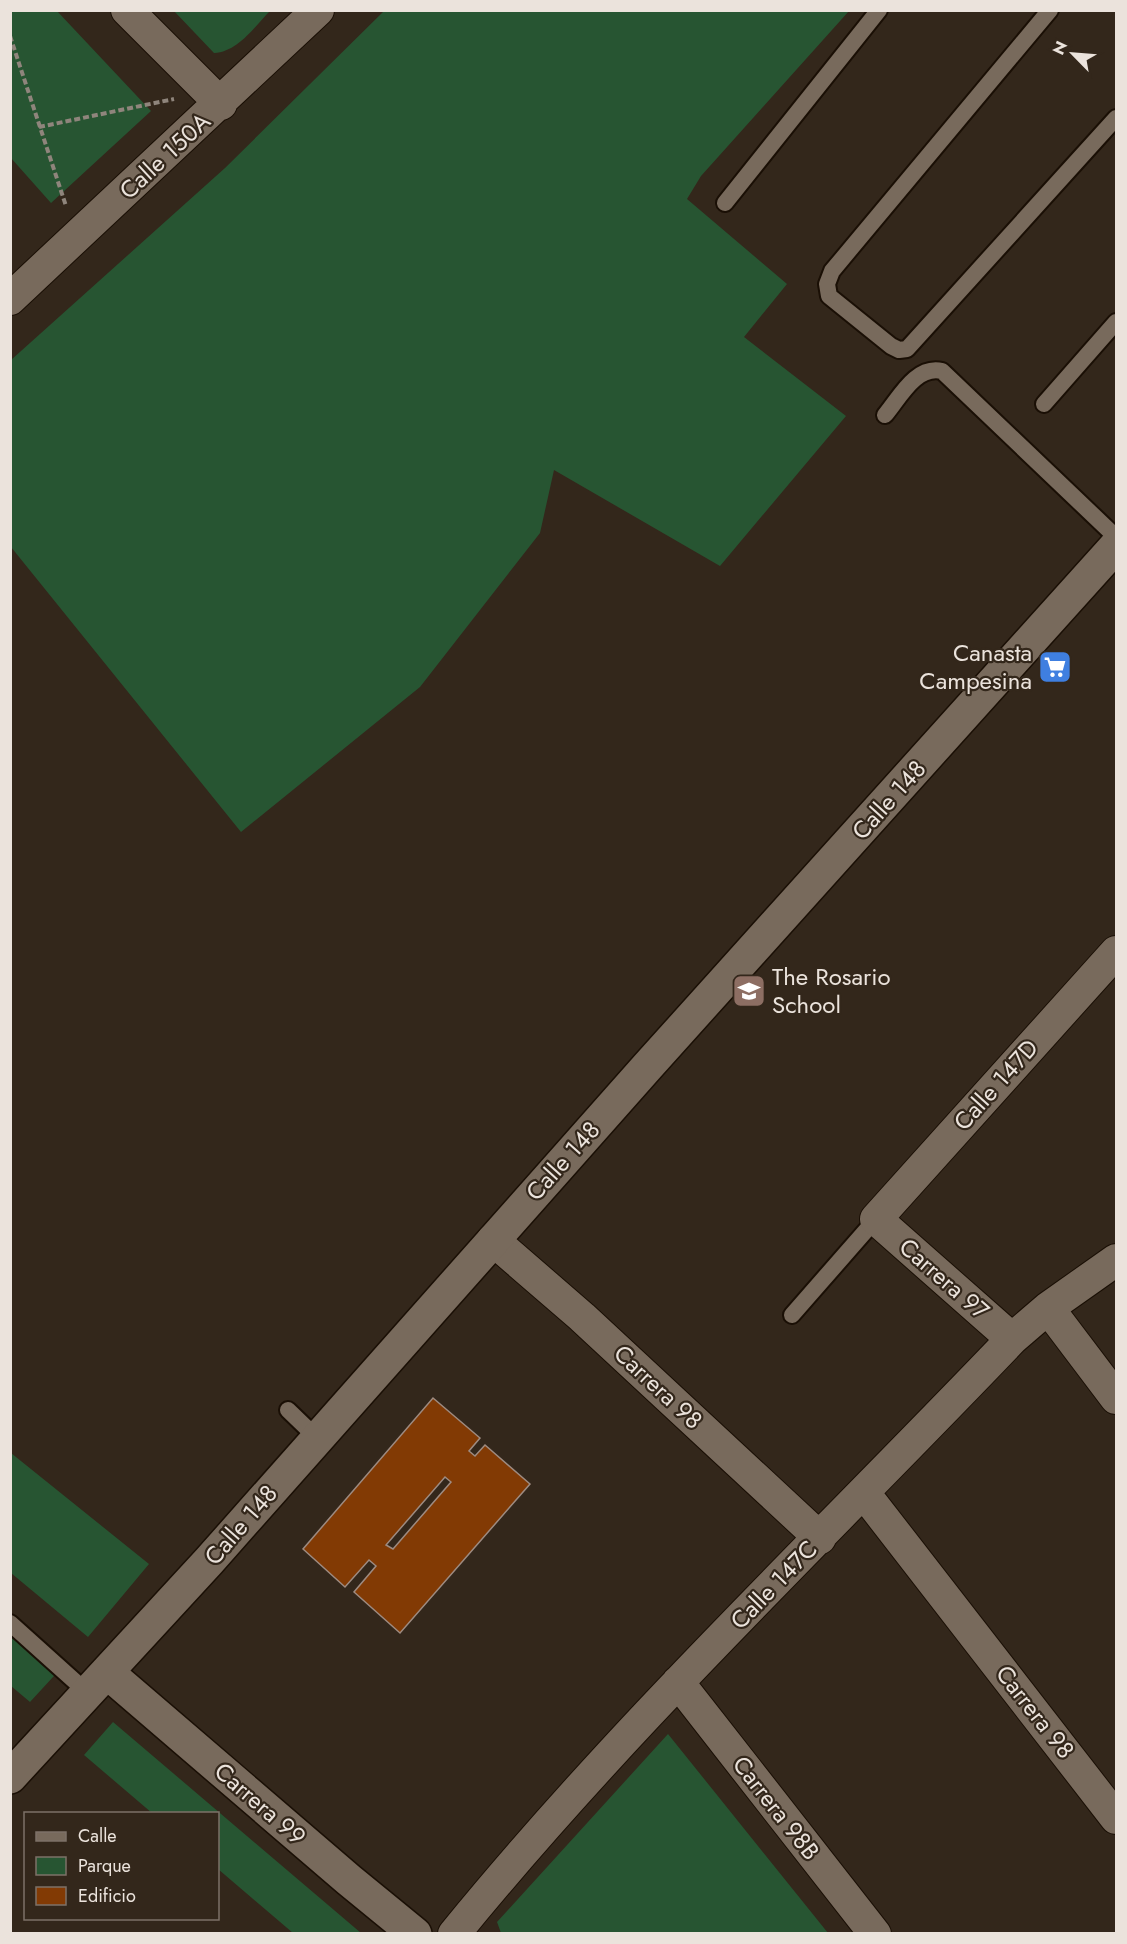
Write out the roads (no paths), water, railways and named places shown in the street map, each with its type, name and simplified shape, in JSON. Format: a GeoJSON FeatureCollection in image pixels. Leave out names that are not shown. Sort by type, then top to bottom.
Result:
{"type":"FeatureCollection","features":[{"type":"Feature","properties":{"kind":"street"},"geometry":{"type":"LineString","coordinates":[[127,10],[214,98]]}},
{"type":"Feature","properties":{"kind":"street","name":"Calle 150A"},"geometry":{"type":"LineString","coordinates":[[10,299],[77,237],[214,98],[318,10]]}},
{"type":"Feature","properties":{"kind":"street","name":"Calle 148"},"geometry":{"type":"LineString","coordinates":[[10,1777],[98,1684],[1116,546]]}},
{"type":"Feature","properties":{"kind":"street","name":"Calle 147D"},"geometry":{"type":"LineString","coordinates":[[876,1219],[1116,952]]}},
{"type":"Feature","properties":{"kind":"street","name":"Carrera 97"},"geometry":{"type":"LineString","coordinates":[[876,1219],[1012,1339]]}},
{"type":"Feature","properties":{"kind":"street","name":"Carrera 98"},"geometry":{"type":"LineString","coordinates":[[493,1240],[582,1317],[820,1538]]}},
{"type":"Feature","properties":{"kind":"street","name":"Calle 147C"},"geometry":{"type":"LineString","coordinates":[[454,1934],[519,1854],[678,1682],[1012,1339],[1048,1308],[1116,1260]]}},
{"type":"Feature","properties":{"kind":"street"},"geometry":{"type":"LineString","coordinates":[[1048,1308],[1116,1398]]}},
{"type":"Feature","properties":{"kind":"street","name":"Carrera 98"},"geometry":{"type":"LineString","coordinates":[[864,1493],[1116,1818]]}},
{"type":"Feature","properties":{"kind":"street","name":"Carrera 98B"},"geometry":{"type":"LineString","coordinates":[[678,1682],[874,1934]]}},
{"type":"Feature","properties":{"kind":"street","name":"Carrera 99"},"geometry":{"type":"LineString","coordinates":[[98,1684],[415,1934]]}},
{"type":"Feature","properties":{"kind":"lane"},"geometry":{"type":"LineString","coordinates":[[725,203],[879,10]]}},
{"type":"Feature","properties":{"kind":"lane"},"geometry":{"type":"LineString","coordinates":[[1050,10],[832,271],[827,284],[829,296],[891,346],[899,350],[907,349],[1116,118]]}},
{"type":"Feature","properties":{"kind":"lane"},"geometry":{"type":"LineString","coordinates":[[1044,404],[1116,322]]}},
{"type":"Feature","properties":{"kind":"lane"},"geometry":{"type":"LineString","coordinates":[[885,415],[921,373],[932,369],[942,371],[1116,537]]}},
{"type":"Feature","properties":{"kind":"lane"},"geometry":{"type":"LineString","coordinates":[[792,1315],[876,1219]]}},
{"type":"Feature","properties":{"kind":"lane"},"geometry":{"type":"LineString","coordinates":[[288,1410],[317,1438]]}},
{"type":"Feature","properties":{"kind":"lane"},"geometry":{"type":"LineString","coordinates":[[10,1623],[98,1684]]}},
{"type":"Feature","properties":{"kind":"place","name":"Canasta Campesina"},"geometry":{"type":"Point","coordinates":[1055,667]}},
{"type":"Feature","properties":{"kind":"place","name":"The Rosario School"},"geometry":{"type":"Point","coordinates":[749,991]}}]}
